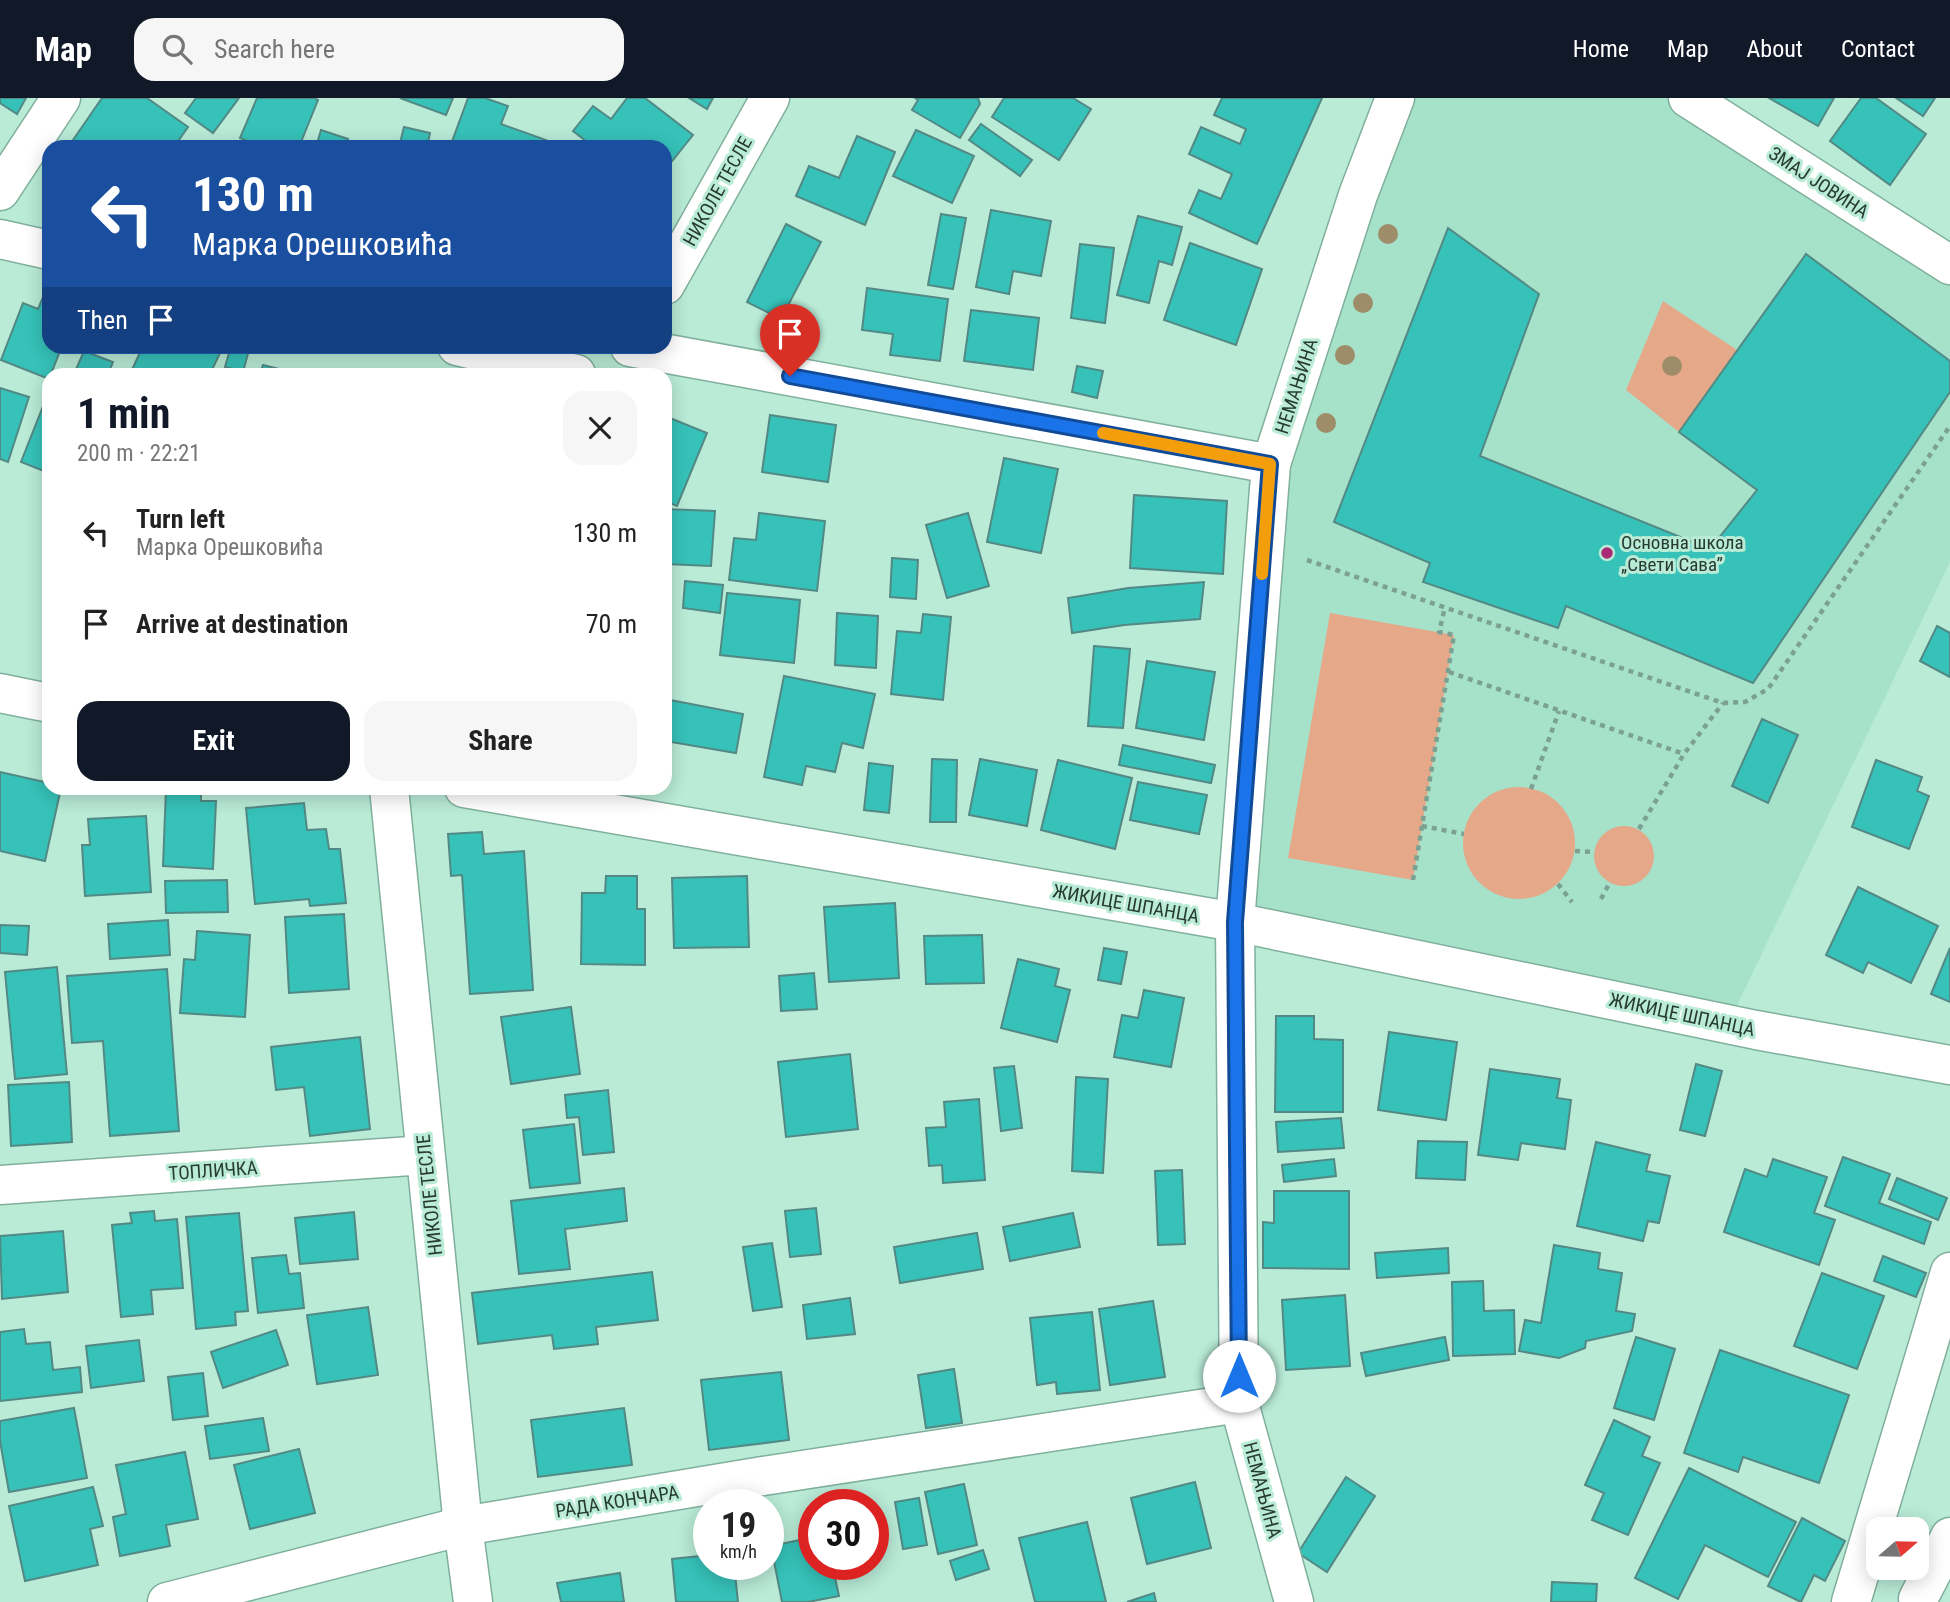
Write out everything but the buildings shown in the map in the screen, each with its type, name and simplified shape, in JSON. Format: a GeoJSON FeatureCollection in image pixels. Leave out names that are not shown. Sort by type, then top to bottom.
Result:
{"type":"FeatureCollection","features":[{"type":"Feature","properties":{"kind":"street"},"geometry":{"type":"LineString","coordinates":[[0,191],[61,98]]}},
{"type":"Feature","properties":{"kind":"street","name":"НИКОЛЕ ТЕСЛЕ"},"geometry":{"type":"LineString","coordinates":[[672,273],[770,98]]}},
{"type":"Feature","properties":{"kind":"street","name":"НЕМАЊИНА"},"geometry":{"type":"LineString","coordinates":[[1294,1602],[1239,1403],[1235,922],[1270,464],[1358,195],[1395,98]]}},
{"type":"Feature","properties":{"kind":"street","name":"ЗМАЈ ЈОВИНА"},"geometry":{"type":"LineString","coordinates":[[1688,98],[1950,265]]}},
{"type":"Feature","properties":{"kind":"street"},"geometry":{"type":"LineString","coordinates":[[0,239],[42,248]]}},
{"type":"Feature","properties":{"kind":"street"},"geometry":{"type":"LineString","coordinates":[[491,354],[550,368]]}},
{"type":"Feature","properties":{"kind":"street"},"geometry":{"type":"LineString","coordinates":[[668,354],[1270,464]]}},
{"type":"Feature","properties":{"kind":"street"},"geometry":{"type":"LineString","coordinates":[[0,692],[42,701]]}},
{"type":"Feature","properties":{"kind":"street","name":"НИКОЛЕ ТЕСЛЕ"},"geometry":{"type":"LineString","coordinates":[[390,795],[463,1526],[473,1602]]}},
{"type":"Feature","properties":{"kind":"street","name":"ЖИКИЦЕ ШПАНЦА"},"geometry":{"type":"LineString","coordinates":[[504,795],[1235,922],[1728,1024],[1950,1065]]}},
{"type":"Feature","properties":{"kind":"street","name":"ТОПЛИЧКА"},"geometry":{"type":"LineString","coordinates":[[0,1185],[425,1155]]}},
{"type":"Feature","properties":{"kind":"street"},"geometry":{"type":"LineString","coordinates":[[1851,1602],[1950,1272]]}},
{"type":"Feature","properties":{"kind":"street","name":"РАДА КОНЧАРА"},"geometry":{"type":"LineString","coordinates":[[167,1602],[463,1526],[764,1476],[1239,1403]]}},
{"type":"Feature","properties":{"kind":"street"},"geometry":{"type":"LineString","coordinates":[[1923,1599],[1950,1536]]}},
{"type":"Feature","properties":{"kind":"path"},"geometry":{"type":"LineString","coordinates":[[1264,545],[1723,703],[1745,702],[1768,689],[1950,426]]}},
{"type":"Feature","properties":{"kind":"path"},"geometry":{"type":"LineString","coordinates":[[1413,880],[1454,635],[1439,632],[1445,607]]}},
{"type":"Feature","properties":{"kind":"path"},"geometry":{"type":"LineString","coordinates":[[1449,671],[1684,754]]}},
{"type":"Feature","properties":{"kind":"path"},"geometry":{"type":"LineString","coordinates":[[1639,829],[1684,754],[1723,703]]}},
{"type":"Feature","properties":{"kind":"path"},"geometry":{"type":"LineString","coordinates":[[1531,789],[1559,710]]}},
{"type":"Feature","properties":{"kind":"path"},"geometry":{"type":"LineString","coordinates":[[1422,826],[1464,834]]}},
{"type":"Feature","properties":{"kind":"path"},"geometry":{"type":"LineString","coordinates":[[1575,851],[1594,852]]}},
{"type":"Feature","properties":{"kind":"path"},"geometry":{"type":"LineString","coordinates":[[1601,899],[1610,882]]}},
{"type":"Feature","properties":{"kind":"path"},"geometry":{"type":"LineString","coordinates":[[1558,884],[1572,902]]}},
{"type":"Feature","properties":{"kind":"shaded area","name":"Основна школа „Свети Сава”"},"geometry":{"type":"Polygon","coordinates":[[[1398,98],[1688,98],[1950,265],[1950,562],[1728,1024],[1235,922],[1271,464],[1398,98]]]}},
{"type":"Feature","properties":{"kind":"shaded area"},"geometry":{"type":"Polygon","coordinates":[[[1663,301],[1737,350],[1679,432],[1626,390],[1663,301]]]}},
{"type":"Feature","properties":{"kind":"shaded area"},"geometry":{"type":"Polygon","coordinates":[[[1330,613],[1454,635],[1413,880],[1288,858],[1330,613]]]}},
{"type":"Feature","properties":{"kind":"shaded area"},"geometry":{"type":"Polygon","coordinates":[[[1519,787],[1540,791],[1559,803],[1571,822],[1575,843],[1571,864],[1559,883],[1540,895],[1519,899],[1498,895],[1479,883],[1467,864],[1463,843],[1467,822],[1479,803],[1498,791],[1519,787]]]}},
{"type":"Feature","properties":{"kind":"shaded area"},"geometry":{"type":"Polygon","coordinates":[[[1624,826],[1641,831],[1649,839],[1654,856],[1649,873],[1641,881],[1624,886],[1607,881],[1599,873],[1594,856],[1599,839],[1607,831],[1624,826]]]}},
{"type":"Feature","properties":{"kind":"slow traffic"},"geometry":{"type":"LineString","coordinates":[[1103,433],[1270,464],[1262,574]]}},
{"type":"Feature","properties":{"kind":"place","name":"Основна школа „Свети Сава”"},"geometry":{"type":"Point","coordinates":[1607,553]}},
{"type":"Feature","properties":{"kind":"route"},"geometry":{"type":"LineString","coordinates":[[790,376],[1270,464],[1235,922],[1239,1376]]}}]}
